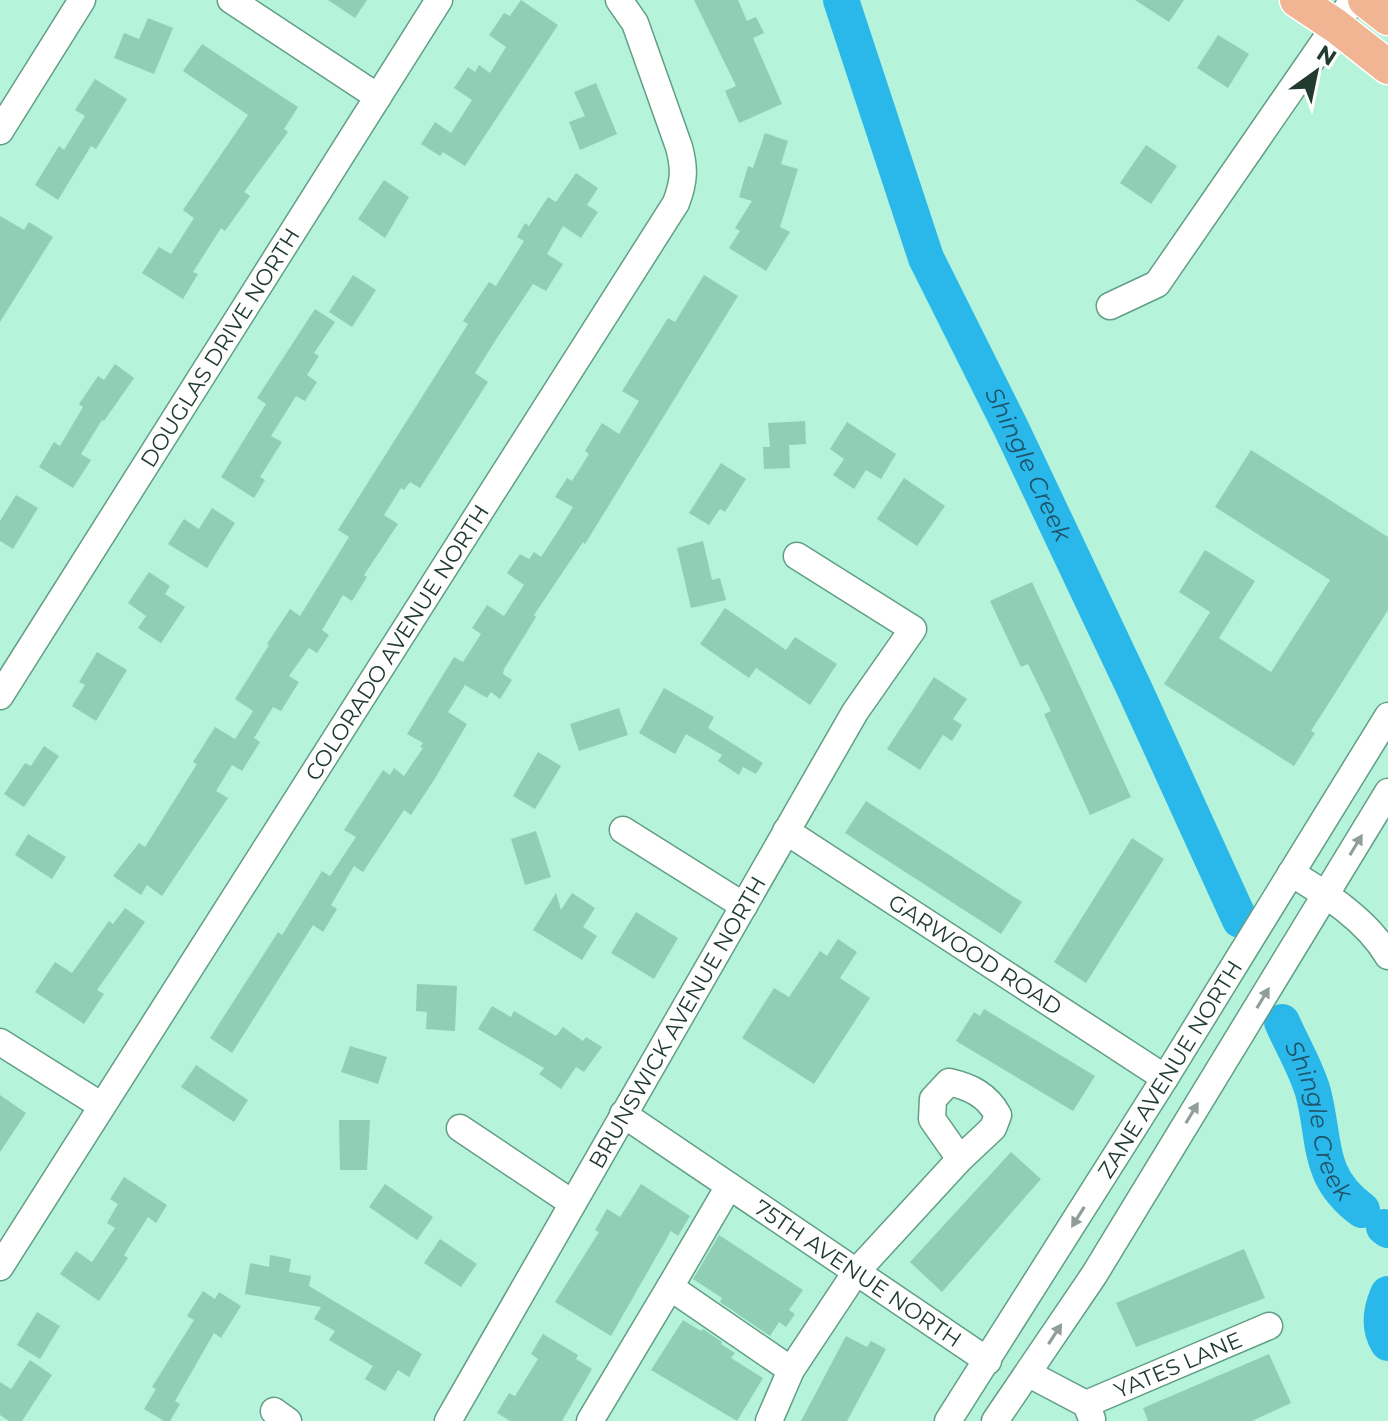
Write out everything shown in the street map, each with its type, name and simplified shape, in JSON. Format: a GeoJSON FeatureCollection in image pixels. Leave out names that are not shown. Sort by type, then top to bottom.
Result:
{"type":"FeatureCollection","features":[{"type":"Feature","properties":{"kind":"main road"},"geometry":{"type":"LineString","coordinates":[[1297,0],[1345,13],[1388,67]]}},
{"type":"Feature","properties":{"kind":"main road"},"geometry":{"type":"LineString","coordinates":[[1365,0],[1388,18]]}},
{"type":"Feature","properties":{"kind":"street"},"geometry":{"type":"LineString","coordinates":[[0,131],[82,0]]}},
{"type":"Feature","properties":{"kind":"street"},"geometry":{"type":"LineString","coordinates":[[231,0],[378,97]]}},
{"type":"Feature","properties":{"kind":"street","name":"DOUGLAS DRIVE NORTH"},"geometry":{"type":"LineString","coordinates":[[0,696],[439,0]]}},
{"type":"Feature","properties":{"kind":"street","name":"COLORADO AVENUE NORTH"},"geometry":{"type":"LineString","coordinates":[[0,1267],[676,203],[683,185],[685,166],[635,23],[619,0]]}},
{"type":"Feature","properties":{"kind":"street"},"geometry":{"type":"LineString","coordinates":[[1110,306],[1157,284],[1345,13]]}},
{"type":"Feature","properties":{"kind":"street","name":"BRUNSWICK AVENUE NORTH"},"geometry":{"type":"LineString","coordinates":[[448,1421],[855,712],[913,629],[797,556]]}},
{"type":"Feature","properties":{"kind":"street","name":"ZANE AVENUE NORTH"},"geometry":{"type":"LineString","coordinates":[[948,1421],[1165,1078],[1388,716]]}},
{"type":"Feature","properties":{"kind":"street","name":"ZANE AVENUE NORTH"},"geometry":{"type":"LineString","coordinates":[[995,1421],[1094,1275],[1388,792]]}},
{"type":"Feature","properties":{"kind":"street"},"geometry":{"type":"LineString","coordinates":[[623,830],[744,906]]}},
{"type":"Feature","properties":{"kind":"street","name":"GARWOOD ROAD"},"geometry":{"type":"LineString","coordinates":[[786,831],[1165,1078]]}},
{"type":"Feature","properties":{"kind":"street"},"geometry":{"type":"LineString","coordinates":[[1291,873],[1326,894],[1380,943],[1388,956]]}},
{"type":"Feature","properties":{"kind":"street"},"geometry":{"type":"LineString","coordinates":[[0,1042],[102,1106]]}},
{"type":"Feature","properties":{"kind":"street","name":"75TH AVENUE NORTH"},"geometry":{"type":"LineString","coordinates":[[623,1114],[988,1361]]}},
{"type":"Feature","properties":{"kind":"street"},"geometry":{"type":"LineString","coordinates":[[460,1128],[572,1203]]}},
{"type":"Feature","properties":{"kind":"street"},"geometry":{"type":"LineString","coordinates":[[769,1421],[791,1370],[856,1272],[960,1159]]}},
{"type":"Feature","properties":{"kind":"street"},"geometry":{"type":"LineString","coordinates":[[590,1421],[729,1186]]}},
{"type":"Feature","properties":{"kind":"street"},"geometry":{"type":"LineString","coordinates":[[670,1287],[791,1370]]}},
{"type":"Feature","properties":{"kind":"street","name":"YATES LANE"},"geometry":{"type":"LineString","coordinates":[[1089,1413],[1269,1326]]}},
{"type":"Feature","properties":{"kind":"street"},"geometry":{"type":"LineString","coordinates":[[1029,1374],[1089,1413]]}},
{"type":"Feature","properties":{"kind":"building"},"geometry":{"type":"Polygon","coordinates":[[[328,0],[367,0],[355,18],[328,0]]]}},
{"type":"Feature","properties":{"kind":"building"},"geometry":{"type":"Polygon","coordinates":[[[521,0],[558,25],[465,166],[443,152],[440,156],[421,144],[435,122],[451,133],[472,100],[454,88],[468,67],[475,72],[479,65],[490,73],[506,47],[489,35],[504,13],[510,16],[521,0]]]}},
{"type":"Feature","properties":{"kind":"building"},"geometry":{"type":"Polygon","coordinates":[[[694,0],[738,0],[747,21],[756,17],[764,33],[753,38],[782,104],[739,123],[725,91],[736,86],[694,0]]]}},
{"type":"Feature","properties":{"kind":"building"},"geometry":{"type":"Polygon","coordinates":[[[1135,0],[1184,0],[1169,22],[1135,0]]]}},
{"type":"Feature","properties":{"kind":"building"},"geometry":{"type":"Polygon","coordinates":[[[148,18],[173,28],[154,74],[114,58],[124,33],[139,39],[148,18]]]}},
{"type":"Feature","properties":{"kind":"building"},"geometry":{"type":"Polygon","coordinates":[[[1218,35],[1249,54],[1228,88],[1197,68],[1218,35]]]}},
{"type":"Feature","properties":{"kind":"building"},"geometry":{"type":"Polygon","coordinates":[[[202,44],[298,107],[284,129],[288,132],[244,192],[250,196],[225,231],[221,228],[193,272],[198,274],[183,299],[142,273],[159,247],[171,254],[194,218],[183,210],[248,115],[183,71],[202,44]]]}},
{"type":"Feature","properties":{"kind":"building"},"geometry":{"type":"Polygon","coordinates":[[[95,79],[127,99],[96,149],[91,146],[58,200],[35,185],[59,146],[64,150],[85,116],[75,110],[95,79]]]}},
{"type":"Feature","properties":{"kind":"building"},"geometry":{"type":"Polygon","coordinates":[[[596,83],[617,134],[580,150],[569,122],[585,116],[574,92],[596,83]]]}},
{"type":"Feature","properties":{"kind":"building"},"geometry":{"type":"Polygon","coordinates":[[[765,133],[788,141],[781,164],[798,169],[780,227],[790,232],[766,271],[729,248],[740,231],[735,228],[752,201],[739,197],[748,166],[753,168],[765,133]]]}},
{"type":"Feature","properties":{"kind":"building"},"geometry":{"type":"Polygon","coordinates":[[[1146,145],[1177,166],[1151,204],[1120,183],[1146,145]]]}},
{"type":"Feature","properties":{"kind":"building"},"geometry":{"type":"Polygon","coordinates":[[[576,173],[598,188],[587,205],[598,212],[581,238],[563,226],[547,254],[563,264],[546,291],[533,284],[495,341],[475,373],[488,382],[420,488],[410,482],[404,490],[401,488],[384,515],[398,524],[364,575],[367,577],[352,601],[343,595],[322,630],[329,635],[317,653],[309,648],[289,676],[299,682],[281,711],[273,707],[254,738],[260,742],[242,771],[232,765],[216,791],[228,798],[162,896],[147,885],[141,895],[113,876],[139,843],[145,847],[197,764],[193,762],[215,727],[235,739],[253,711],[235,699],[267,644],[290,609],[300,616],[349,537],[338,530],[468,324],[463,321],[489,282],[496,286],[524,241],[517,237],[525,223],[529,226],[548,197],[556,202],[576,173]]]}},
{"type":"Feature","properties":{"kind":"building"},"geometry":{"type":"Polygon","coordinates":[[[384,180],[409,197],[385,238],[358,219],[384,180]]]}},
{"type":"Feature","properties":{"kind":"building"},"geometry":{"type":"Polygon","coordinates":[[[0,216],[24,230],[29,222],[53,237],[0,322],[0,216]]]}},
{"type":"Feature","properties":{"kind":"building"},"geometry":{"type":"Polygon","coordinates":[[[353,275],[376,290],[352,327],[329,312],[353,275]]]}},
{"type":"Feature","properties":{"kind":"building"},"geometry":{"type":"Polygon","coordinates":[[[704,275],[738,296],[585,544],[583,542],[534,615],[536,617],[504,669],[503,674],[512,680],[500,699],[491,692],[487,698],[465,685],[448,712],[467,724],[434,780],[411,815],[404,810],[363,872],[354,866],[331,905],[337,909],[323,932],[313,925],[232,1053],[210,1038],[278,932],[282,935],[322,871],[330,876],[356,837],[344,830],[383,770],[390,775],[394,768],[404,776],[423,748],[420,747],[423,743],[407,734],[454,657],[463,662],[481,634],[472,628],[487,605],[504,616],[524,585],[507,573],[520,554],[529,559],[534,552],[541,557],[573,507],[555,497],[567,478],[572,481],[589,454],[585,451],[602,423],[619,434],[639,401],[622,391],[668,318],[675,322],[704,275]]]}},
{"type":"Feature","properties":{"kind":"building"},"geometry":{"type":"Polygon","coordinates":[[[315,309],[335,322],[314,353],[319,356],[307,375],[317,382],[305,401],[296,396],[271,436],[282,442],[260,477],[265,480],[254,498],[221,477],[266,404],[257,398],[315,309]]]}},
{"type":"Feature","properties":{"kind":"building"},"geometry":{"type":"Polygon","coordinates":[[[115,364],[134,378],[81,454],[91,460],[73,488],[39,467],[54,442],[60,446],[83,407],[79,404],[98,376],[104,380],[115,364]]]}},
{"type":"Feature","properties":{"kind":"building"},"geometry":{"type":"Polygon","coordinates":[[[805,421],[806,444],[789,445],[790,468],[764,469],[763,447],[770,447],[768,423],[805,421]]]}},
{"type":"Feature","properties":{"kind":"building"},"geometry":{"type":"Polygon","coordinates":[[[847,422],[896,454],[881,479],[866,470],[854,489],[833,475],[844,459],[830,449],[847,422]]]}},
{"type":"Feature","properties":{"kind":"building"},"geometry":{"type":"Polygon","coordinates":[[[1251,450],[1388,537],[1388,610],[1311,731],[1315,733],[1294,766],[1164,684],[1210,612],[1179,592],[1205,550],[1255,581],[1219,638],[1271,672],[1330,580],[1215,507],[1251,450]]]}},
{"type":"Feature","properties":{"kind":"building"},"geometry":{"type":"Polygon","coordinates":[[[721,463],[746,479],[725,512],[720,509],[709,525],[689,513],[721,463]]]}},
{"type":"Feature","properties":{"kind":"building"},"geometry":{"type":"Polygon","coordinates":[[[904,478],[945,506],[917,546],[877,519],[904,478]]]}},
{"type":"Feature","properties":{"kind":"building"},"geometry":{"type":"Polygon","coordinates":[[[16,495],[38,508],[13,549],[0,541],[0,521],[16,495]]]}},
{"type":"Feature","properties":{"kind":"building"},"geometry":{"type":"Polygon","coordinates":[[[212,508],[235,523],[207,568],[168,544],[184,519],[199,529],[212,508]]]}},
{"type":"Feature","properties":{"kind":"building"},"geometry":{"type":"Polygon","coordinates":[[[703,541],[712,580],[720,578],[726,600],[691,608],[677,548],[703,541]]]}},
{"type":"Feature","properties":{"kind":"building"},"geometry":{"type":"Polygon","coordinates":[[[149,572],[170,586],[165,594],[185,607],[161,643],[138,628],[146,616],[128,603],[149,572]]]}},
{"type":"Feature","properties":{"kind":"building"},"geometry":{"type":"Polygon","coordinates":[[[1032,582],[1131,797],[1090,815],[1044,714],[1051,711],[1028,664],[1021,667],[990,601],[1032,582]]]}},
{"type":"Feature","properties":{"kind":"building"},"geometry":{"type":"Polygon","coordinates":[[[725,608],[786,650],[795,637],[837,664],[810,705],[756,668],[749,678],[700,644],[725,608]]]}},
{"type":"Feature","properties":{"kind":"building"},"geometry":{"type":"Polygon","coordinates":[[[97,652],[127,670],[96,721],[72,706],[85,685],[79,682],[97,652]]]}},
{"type":"Feature","properties":{"kind":"building"},"geometry":{"type":"Polygon","coordinates":[[[934,677],[967,699],[953,719],[962,725],[952,741],[943,735],[920,770],[887,749],[934,677]]]}},
{"type":"Feature","properties":{"kind":"building"},"geometry":{"type":"Polygon","coordinates":[[[664,688],[714,717],[708,728],[763,763],[756,774],[743,767],[739,775],[718,761],[722,755],[686,734],[675,754],[639,733],[664,688]]]}},
{"type":"Feature","properties":{"kind":"building"},"geometry":{"type":"Polygon","coordinates":[[[619,708],[628,735],[579,751],[570,724],[619,708]]]}},
{"type":"Feature","properties":{"kind":"building"},"geometry":{"type":"Polygon","coordinates":[[[44,746],[59,756],[24,807],[4,794],[25,763],[31,766],[44,746]]]}},
{"type":"Feature","properties":{"kind":"building"},"geometry":{"type":"Polygon","coordinates":[[[538,752],[561,766],[535,809],[513,796],[538,752]]]}},
{"type":"Feature","properties":{"kind":"building"},"geometry":{"type":"Polygon","coordinates":[[[866,801],[1022,902],[1001,934],[845,833],[866,801]]]}},
{"type":"Feature","properties":{"kind":"building"},"geometry":{"type":"Polygon","coordinates":[[[536,831],[551,877],[525,885],[511,839],[536,831]]]}},
{"type":"Feature","properties":{"kind":"building"},"geometry":{"type":"Polygon","coordinates":[[[28,834],[66,857],[52,879],[15,855],[28,834]]]}},
{"type":"Feature","properties":{"kind":"building"},"geometry":{"type":"Polygon","coordinates":[[[1132,838],[1164,859],[1086,983],[1054,962],[1132,838]]]}},
{"type":"Feature","properties":{"kind":"building"},"geometry":{"type":"Polygon","coordinates":[[[556,893],[561,910],[572,893],[595,908],[583,927],[597,936],[582,960],[533,930],[556,893]]]}},
{"type":"Feature","properties":{"kind":"building"},"geometry":{"type":"Polygon","coordinates":[[[125,908],[145,922],[97,990],[104,994],[84,1024],[35,992],[55,962],[72,973],[109,921],[113,924],[125,908]]]}},
{"type":"Feature","properties":{"kind":"building"},"geometry":{"type":"Polygon","coordinates":[[[636,912],[678,938],[654,979],[611,953],[636,912]]]}},
{"type":"Feature","properties":{"kind":"building"},"geometry":{"type":"Polygon","coordinates":[[[838,939],[857,952],[840,978],[870,998],[814,1084],[742,1038],[774,988],[789,997],[820,951],[827,956],[838,939]]]}},
{"type":"Feature","properties":{"kind":"building"},"geometry":{"type":"Polygon","coordinates":[[[417,984],[457,986],[455,1031],[426,1029],[427,1012],[416,1011],[417,984]]]}},
{"type":"Feature","properties":{"kind":"building"},"geometry":{"type":"Polygon","coordinates":[[[492,1006],[511,1017],[514,1011],[556,1036],[563,1027],[583,1041],[586,1037],[602,1047],[584,1072],[576,1067],[561,1089],[539,1074],[544,1068],[478,1029],[492,1006]]]}},
{"type":"Feature","properties":{"kind":"building"},"geometry":{"type":"Polygon","coordinates":[[[984,1009],[1095,1076],[1073,1111],[956,1041],[974,1012],[980,1016],[984,1009]]]}},
{"type":"Feature","properties":{"kind":"building"},"geometry":{"type":"Polygon","coordinates":[[[350,1046],[387,1057],[378,1084],[341,1072],[350,1046]]]}},
{"type":"Feature","properties":{"kind":"building"},"geometry":{"type":"Polygon","coordinates":[[[196,1065],[248,1100],[234,1122],[181,1087],[196,1065]]]}},
{"type":"Feature","properties":{"kind":"building"},"geometry":{"type":"Polygon","coordinates":[[[0,1095],[26,1113],[0,1152],[0,1095]]]}},
{"type":"Feature","properties":{"kind":"building"},"geometry":{"type":"Polygon","coordinates":[[[339,1120],[370,1120],[367,1170],[340,1170],[339,1120]]]}},
{"type":"Feature","properties":{"kind":"building"},"geometry":{"type":"Polygon","coordinates":[[[1011,1152],[1041,1179],[942,1292],[910,1262],[1011,1152]]]}},
{"type":"Feature","properties":{"kind":"building"},"geometry":{"type":"Polygon","coordinates":[[[124,1177],[167,1205],[156,1223],[148,1217],[124,1255],[128,1258],[99,1301],[60,1274],[76,1251],[92,1262],[115,1228],[107,1223],[118,1204],[110,1199],[124,1177]]]}},
{"type":"Feature","properties":{"kind":"building"},"geometry":{"type":"Polygon","coordinates":[[[385,1184],[433,1217],[417,1240],[369,1207],[385,1184]]]}},
{"type":"Feature","properties":{"kind":"building"},"geometry":{"type":"Polygon","coordinates":[[[641,1184],[690,1216],[678,1236],[671,1231],[611,1336],[555,1302],[599,1232],[595,1230],[607,1209],[620,1217],[641,1184]]]}},
{"type":"Feature","properties":{"kind":"building"},"geometry":{"type":"Polygon","coordinates":[[[719,1235],[803,1290],[789,1310],[795,1314],[786,1327],[779,1322],[770,1336],[720,1302],[722,1298],[693,1279],[719,1235]]]}},
{"type":"Feature","properties":{"kind":"building"},"geometry":{"type":"Polygon","coordinates":[[[440,1239],[477,1264],[461,1287],[424,1263],[440,1239]]]}},
{"type":"Feature","properties":{"kind":"building"},"geometry":{"type":"Polygon","coordinates":[[[1244,1249],[1265,1298],[1136,1347],[1116,1303],[1244,1249]]]}},
{"type":"Feature","properties":{"kind":"building"},"geometry":{"type":"Polygon","coordinates":[[[270,1255],[291,1259],[289,1272],[311,1276],[309,1286],[422,1354],[409,1377],[398,1370],[385,1391],[365,1379],[373,1366],[329,1340],[335,1331],[314,1319],[321,1307],[245,1294],[250,1263],[269,1267],[270,1255]]]}},
{"type":"Feature","properties":{"kind":"building"},"geometry":{"type":"Polygon","coordinates":[[[203,1291],[215,1299],[219,1292],[241,1306],[221,1338],[214,1333],[175,1401],[180,1404],[170,1421],[164,1421],[144,1409],[156,1389],[152,1387],[194,1320],[187,1316],[203,1291]]]}},
{"type":"Feature","properties":{"kind":"building"},"geometry":{"type":"Polygon","coordinates":[[[37,1312],[60,1326],[40,1359],[17,1345],[37,1312]]]}},
{"type":"Feature","properties":{"kind":"building"},"geometry":{"type":"Polygon","coordinates":[[[683,1320],[722,1342],[735,1353],[731,1358],[763,1378],[737,1421],[651,1370],[683,1320]]]}},
{"type":"Feature","properties":{"kind":"building"},"geometry":{"type":"Polygon","coordinates":[[[543,1334],[578,1355],[576,1359],[592,1369],[562,1421],[510,1421],[497,1413],[509,1393],[515,1396],[538,1359],[531,1354],[543,1334]]]}},
{"type":"Feature","properties":{"kind":"building"},"geometry":{"type":"Polygon","coordinates":[[[846,1336],[867,1347],[871,1341],[886,1349],[847,1421],[801,1421],[846,1336]]]}},
{"type":"Feature","properties":{"kind":"building"},"geometry":{"type":"Polygon","coordinates":[[[1269,1354],[1291,1403],[1252,1421],[1148,1421],[1143,1408],[1269,1354]]]}},
{"type":"Feature","properties":{"kind":"building"},"geometry":{"type":"Polygon","coordinates":[[[30,1360],[52,1375],[22,1421],[9,1421],[0,1415],[0,1382],[11,1389],[30,1360]]]}},
{"type":"Feature","properties":{"kind":"waterway","name":"Shingle Creek"},"geometry":{"type":"LineString","coordinates":[[841,0],[926,258],[1012,430],[1240,920]]}},
{"type":"Feature","properties":{"kind":"waterway","name":"Shingle Creek"},"geometry":{"type":"LineString","coordinates":[[1282,1022],[1313,1092],[1330,1171],[1347,1197],[1362,1210]]}},
{"type":"Feature","properties":{"kind":"waterway","name":"Shingle Creek"},"geometry":{"type":"LineString","coordinates":[[1384,1227],[1388,1230]]}},
{"type":"Feature","properties":{"kind":"waterway","name":"Shingle Creek"},"geometry":{"type":"LineString","coordinates":[[1388,1294],[1382,1318],[1388,1343]]}}]}
